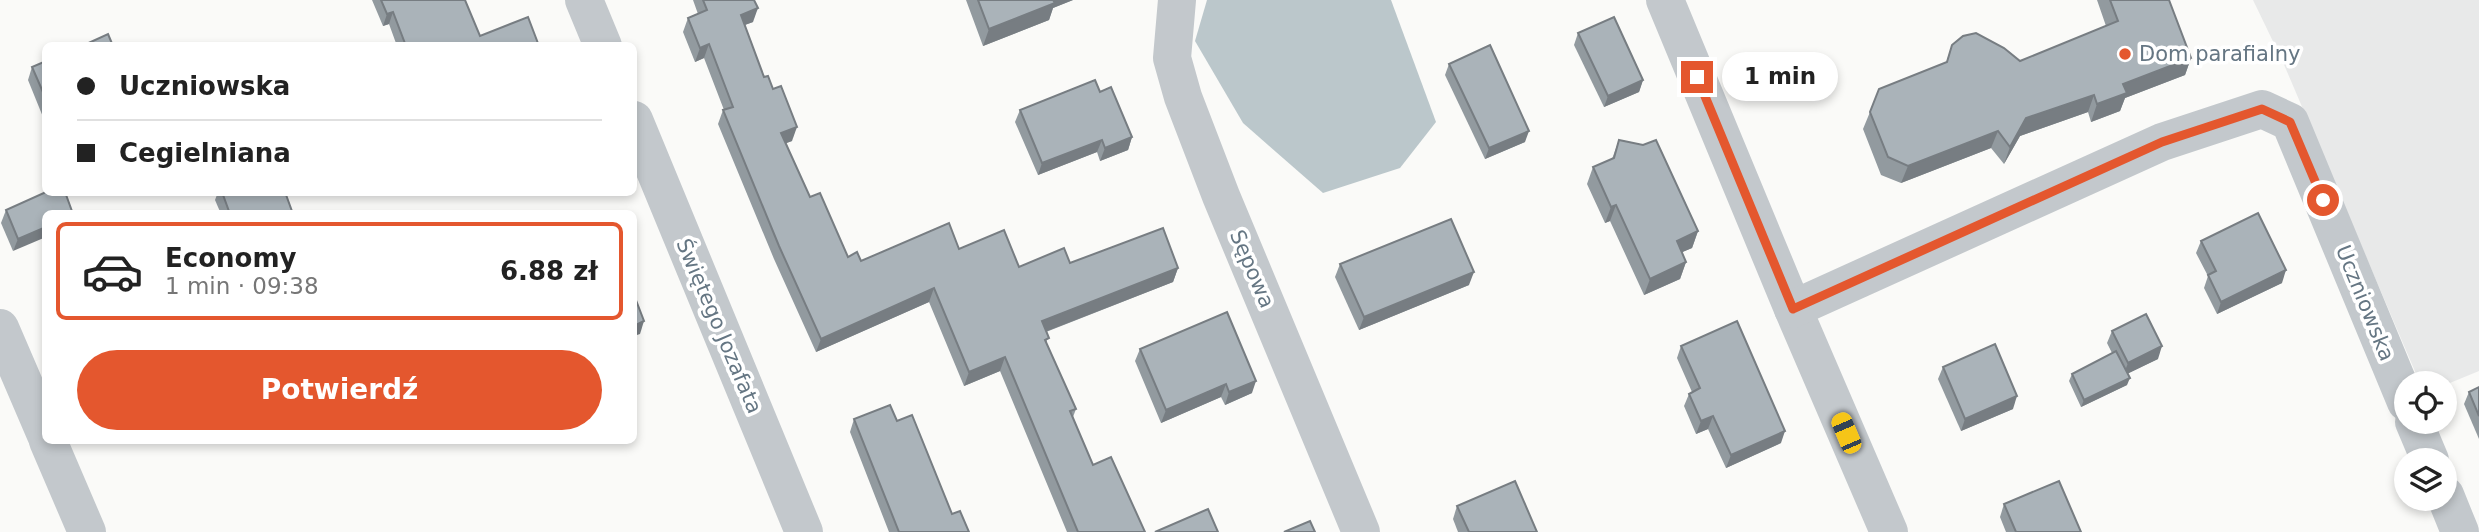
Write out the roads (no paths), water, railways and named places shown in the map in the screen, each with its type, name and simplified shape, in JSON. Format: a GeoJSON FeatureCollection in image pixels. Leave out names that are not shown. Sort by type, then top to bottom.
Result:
{"type":"FeatureCollection","features":[{"type":"Feature","properties":{"kind":"street"},"geometry":{"type":"LineString","coordinates":[[584,0],[601,42]]}},
{"type":"Feature","properties":{"kind":"street","name":"Sępowa"},"geometry":{"type":"LineString","coordinates":[[1177,0],[1172,58],[1183,97],[1221,196],[1361,532]]}},
{"type":"Feature","properties":{"kind":"street"},"geometry":{"type":"LineString","coordinates":[[1665,0],[1889,532]]}},
{"type":"Feature","properties":{"kind":"street","name":"Uczniowska"},"geometry":{"type":"LineString","coordinates":[[1793,309],[2162,142],[2262,109],[2290,122],[2394,373]]}},
{"type":"Feature","properties":{"kind":"street","name":"Świętego Jozafata"},"geometry":{"type":"LineString","coordinates":[[637,127],[804,532]]}},
{"type":"Feature","properties":{"kind":"street"},"geometry":{"type":"LineString","coordinates":[[0,328],[42,426]]}},
{"type":"Feature","properties":{"kind":"street"},"geometry":{"type":"LineString","coordinates":[[49,444],[87,532]]}},
{"type":"Feature","properties":{"kind":"street"},"geometry":{"type":"LineString","coordinates":[[2451,511],[2460,532]]}},
{"type":"Feature","properties":{"kind":"place","name":"Dom parafialny"},"geometry":{"type":"Point","coordinates":[2125,54]}}]}
